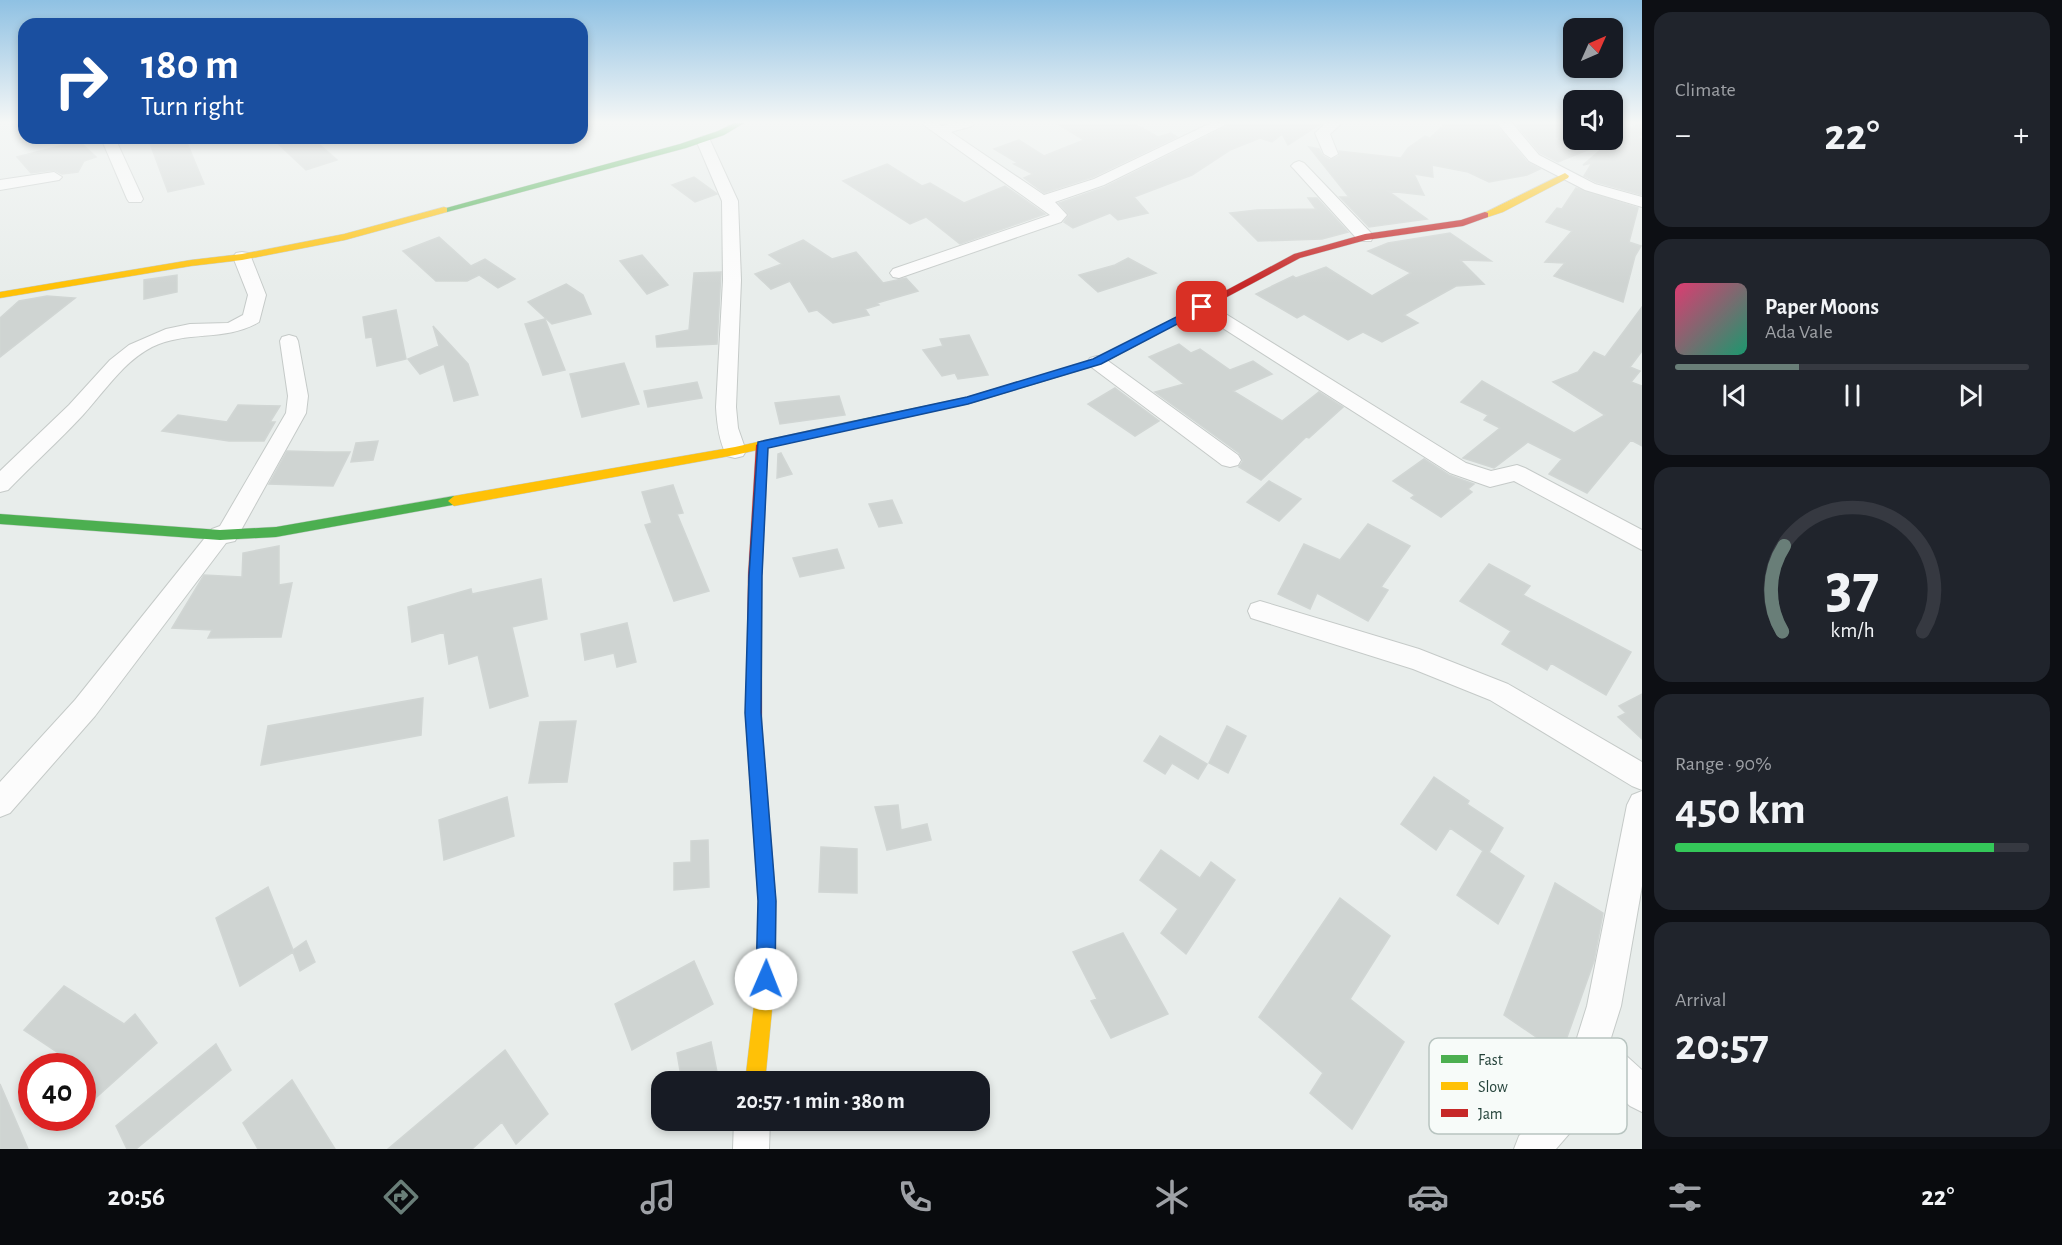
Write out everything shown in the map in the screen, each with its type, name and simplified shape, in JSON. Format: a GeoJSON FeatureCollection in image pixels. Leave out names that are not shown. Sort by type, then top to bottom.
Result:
{"type":"FeatureCollection","features":[{"type":"Feature","properties":{"kind":"street"},"geometry":{"type":"LineString","coordinates":[[0,185],[54,177]]}},
{"type":"Feature","properties":{"kind":"street"},"geometry":{"type":"LineString","coordinates":[[125,177],[135,199]]}},
{"type":"Feature","properties":{"kind":"street"},"geometry":{"type":"LineString","coordinates":[[0,295],[179,264],[242,256],[393,226],[571,177]]}},
{"type":"Feature","properties":{"kind":"street"},"geometry":{"type":"LineString","coordinates":[[719,177],[730,201],[732,280],[726,406],[728,428],[735,451]]}},
{"type":"Feature","properties":{"kind":"street"},"geometry":{"type":"LineString","coordinates":[[899,273],[1055,219],[1059,215],[1006,177]]}},
{"type":"Feature","properties":{"kind":"street"},"geometry":{"type":"LineString","coordinates":[[1042,201],[1110,177]]}},
{"type":"Feature","properties":{"kind":"street"},"geometry":{"type":"LineString","coordinates":[[1309,177],[1365,237]]}},
{"type":"Feature","properties":{"kind":"street"},"geometry":{"type":"LineString","coordinates":[[0,519],[224,535],[276,532],[735,451],[968,400],[1097,362],[1297,256],[1365,237],[1463,223],[1500,210],[1564,177]]}},
{"type":"Feature","properties":{"kind":"street"},"geometry":{"type":"LineString","coordinates":[[1567,177],[1642,202]]}},
{"type":"Feature","properties":{"kind":"street"},"geometry":{"type":"LineString","coordinates":[[0,484],[75,411],[122,359],[142,345],[172,334],[238,327],[252,318],[257,295],[242,256]]}},
{"type":"Feature","properties":{"kind":"street"},"geometry":{"type":"LineString","coordinates":[[1202,307],[1458,468],[1490,479],[1517,473],[1642,541]]}},
{"type":"Feature","properties":{"kind":"street"},"geometry":{"type":"LineString","coordinates":[[0,803],[85,708],[224,535],[296,413],[298,396],[288,341]]}},
{"type":"Feature","properties":{"kind":"street"},"geometry":{"type":"LineString","coordinates":[[1097,362],[1230,460]]}},
{"type":"Feature","properties":{"kind":"street"},"geometry":{"type":"LineString","coordinates":[[756,1071],[766,979],[767,901],[753,713],[762,445]]}},
{"type":"Feature","properties":{"kind":"street"},"geometry":{"type":"LineString","coordinates":[[1260,611],[1419,660],[1499,692],[1642,777]]}},
{"type":"Feature","properties":{"kind":"street"},"geometry":{"type":"LineString","coordinates":[[1594,1038],[1604,1006],[1642,806]]}},
{"type":"Feature","properties":{"kind":"street"},"geometry":{"type":"LineString","coordinates":[[1627,1080],[1642,1094]]}},
{"type":"Feature","properties":{"kind":"street"},"geometry":{"type":"LineString","coordinates":[[751,1149],[752,1131]]}},
{"type":"Feature","properties":{"kind":"street"},"geometry":{"type":"LineString","coordinates":[[1532,1149],[1545,1134]]}},
{"type":"Feature","properties":{"kind":"building"},"geometry":{"type":"Polygon","coordinates":[[[162,177],[201,177],[204,184],[168,192],[162,177]]]}},
{"type":"Feature","properties":{"kind":"building"},"geometry":{"type":"Polygon","coordinates":[[[694,177],[717,194],[695,202],[672,185],[694,177]]]}},
{"type":"Feature","properties":{"kind":"building"},"geometry":{"type":"Polygon","coordinates":[[[854,177],[907,177],[922,186],[930,183],[964,203],[1005,186],[1045,214],[960,244],[926,217],[910,224],[843,181],[854,177]]]}},
{"type":"Feature","properties":{"kind":"building"},"geometry":{"type":"Polygon","coordinates":[[[1027,177],[1094,177],[1044,193],[1024,178],[1027,177]]]}},
{"type":"Feature","properties":{"kind":"building"},"geometry":{"type":"Polygon","coordinates":[[[1126,177],[1188,177],[1134,197],[1148,213],[1118,220],[1110,213],[1073,228],[1064,222],[1069,215],[1059,203],[1105,187],[1126,177]]]}},
{"type":"Feature","properties":{"kind":"building"},"geometry":{"type":"Polygon","coordinates":[[[1333,177],[1415,177],[1424,195],[1388,191],[1427,219],[1369,227],[1340,197],[1349,197],[1333,177]]]}},
{"type":"Feature","properties":{"kind":"building"},"geometry":{"type":"Polygon","coordinates":[[[1478,177],[1518,177],[1489,182],[1478,177]]]}},
{"type":"Feature","properties":{"kind":"building"},"geometry":{"type":"Polygon","coordinates":[[[1585,177],[1642,177],[1642,195],[1596,182],[1585,177]]]}},
{"type":"Feature","properties":{"kind":"building"},"geometry":{"type":"Polygon","coordinates":[[[1576,188],[1638,208],[1629,242],[1641,246],[1635,256],[1623,302],[1554,276],[1565,263],[1545,262],[1572,231],[1546,222],[1557,208],[1562,209],[1576,188]]]}},
{"type":"Feature","properties":{"kind":"building"},"geometry":{"type":"Polygon","coordinates":[[[1308,198],[1317,198],[1348,232],[1322,239],[1258,241],[1230,213],[1316,209],[1308,198]]]}},
{"type":"Feature","properties":{"kind":"building"},"geometry":{"type":"Polygon","coordinates":[[[1450,233],[1491,261],[1460,260],[1484,284],[1456,286],[1404,315],[1418,323],[1382,342],[1363,332],[1348,340],[1304,314],[1297,318],[1256,294],[1293,276],[1296,278],[1326,267],[1372,296],[1411,273],[1368,251],[1388,243],[1450,233]]]}},
{"type":"Feature","properties":{"kind":"building"},"geometry":{"type":"Polygon","coordinates":[[[439,237],[471,266],[485,259],[515,279],[498,288],[479,275],[467,281],[436,281],[403,251],[439,237]]]}},
{"type":"Feature","properties":{"kind":"building"},"geometry":{"type":"Polygon","coordinates":[[[803,240],[832,259],[856,252],[883,283],[906,278],[918,291],[877,303],[879,305],[865,309],[869,315],[833,323],[817,310],[809,312],[790,281],[771,289],[755,274],[782,264],[769,255],[803,240]]]}},
{"type":"Feature","properties":{"kind":"building"},"geometry":{"type":"Polygon","coordinates":[[[642,255],[668,285],[647,294],[620,261],[642,255]]]}},
{"type":"Feature","properties":{"kind":"building"},"geometry":{"type":"Polygon","coordinates":[[[1128,258],[1156,273],[1098,292],[1079,275],[1115,265],[1128,258]]]}},
{"type":"Feature","properties":{"kind":"building"},"geometry":{"type":"Polygon","coordinates":[[[721,272],[717,344],[657,347],[656,336],[689,330],[694,273],[721,272]]]}},
{"type":"Feature","properties":{"kind":"building"},"geometry":{"type":"Polygon","coordinates":[[[177,275],[177,292],[144,299],[144,280],[177,275]]]}},
{"type":"Feature","properties":{"kind":"building"},"geometry":{"type":"Polygon","coordinates":[[[566,284],[583,295],[591,314],[552,324],[528,302],[566,284]]]}},
{"type":"Feature","properties":{"kind":"building"},"geometry":{"type":"Polygon","coordinates":[[[47,296],[75,298],[0,357],[0,318],[19,301],[47,296]]]}},
{"type":"Feature","properties":{"kind":"building"},"geometry":{"type":"Polygon","coordinates":[[[1642,307],[1642,351],[1630,367],[1640,371],[1631,382],[1642,386],[1642,446],[1631,440],[1587,493],[1549,474],[1562,459],[1528,442],[1494,468],[1463,458],[1500,428],[1484,420],[1488,415],[1461,402],[1482,381],[1574,433],[1605,415],[1553,382],[1578,372],[1594,352],[1605,357],[1642,307]]]}},
{"type":"Feature","properties":{"kind":"building"},"geometry":{"type":"Polygon","coordinates":[[[396,310],[406,359],[377,366],[372,337],[366,338],[363,317],[396,310]]]}},
{"type":"Feature","properties":{"kind":"building"},"geometry":{"type":"Polygon","coordinates":[[[545,319],[565,370],[543,375],[525,324],[545,319]]]}},
{"type":"Feature","properties":{"kind":"building"},"geometry":{"type":"Polygon","coordinates":[[[433,326],[468,364],[478,395],[454,401],[444,364],[420,374],[408,359],[439,346],[433,326]]]}},
{"type":"Feature","properties":{"kind":"building"},"geometry":{"type":"Polygon","coordinates":[[[969,335],[988,375],[958,379],[955,373],[942,376],[923,350],[943,346],[940,339],[969,335]]]}},
{"type":"Feature","properties":{"kind":"building"},"geometry":{"type":"Polygon","coordinates":[[[1179,344],[1191,353],[1200,349],[1230,370],[1253,361],[1272,374],[1233,391],[1282,421],[1319,392],[1343,407],[1309,438],[1306,437],[1261,480],[1239,467],[1243,461],[1239,453],[1155,392],[1184,384],[1149,357],[1179,344]]]}},
{"type":"Feature","properties":{"kind":"building"},"geometry":{"type":"Polygon","coordinates":[[[624,363],[639,404],[582,417],[570,374],[624,363]]]}},
{"type":"Feature","properties":{"kind":"building"},"geometry":{"type":"Polygon","coordinates":[[[697,382],[702,398],[648,407],[644,391],[697,382]]]}},
{"type":"Feature","properties":{"kind":"building"},"geometry":{"type":"Polygon","coordinates":[[[1115,388],[1159,421],[1135,436],[1088,404],[1115,388]]]}},
{"type":"Feature","properties":{"kind":"building"},"geometry":{"type":"Polygon","coordinates":[[[839,396],[845,415],[780,424],[775,403],[839,396]]]}},
{"type":"Feature","properties":{"kind":"building"},"geometry":{"type":"Polygon","coordinates":[[[238,405],[280,406],[270,422],[275,422],[264,441],[229,441],[162,431],[178,415],[227,422],[238,405]]]}},
{"type":"Feature","properties":{"kind":"building"},"geometry":{"type":"Polygon","coordinates":[[[378,441],[373,460],[351,462],[356,443],[378,441]]]}},
{"type":"Feature","properties":{"kind":"building"},"geometry":{"type":"Polygon","coordinates":[[[287,451],[350,452],[333,486],[269,484],[287,451]]]}},
{"type":"Feature","properties":{"kind":"building"},"geometry":{"type":"Polygon","coordinates":[[[781,453],[792,474],[777,478],[778,454],[781,453]]]}},
{"type":"Feature","properties":{"kind":"building"},"geometry":{"type":"Polygon","coordinates":[[[1424,459],[1449,475],[1474,484],[1468,489],[1472,492],[1441,517],[1411,498],[1415,495],[1393,481],[1424,459]]]}},
{"type":"Feature","properties":{"kind":"building"},"geometry":{"type":"Polygon","coordinates":[[[1269,481],[1301,499],[1279,521],[1247,502],[1269,481]]]}},
{"type":"Feature","properties":{"kind":"building"},"geometry":{"type":"Polygon","coordinates":[[[673,485],[683,513],[677,514],[709,591],[674,601],[645,525],[652,523],[642,492],[673,485]]]}},
{"type":"Feature","properties":{"kind":"building"},"geometry":{"type":"Polygon","coordinates":[[[892,500],[902,523],[879,527],[869,504],[892,500]]]}},
{"type":"Feature","properties":{"kind":"building"},"geometry":{"type":"Polygon","coordinates":[[[1368,524],[1410,546],[1381,587],[1388,590],[1368,621],[1317,593],[1310,609],[1278,594],[1304,544],[1340,560],[1368,524]]]}},
{"type":"Feature","properties":{"kind":"building"},"geometry":{"type":"Polygon","coordinates":[[[279,546],[279,585],[292,583],[281,637],[208,638],[212,630],[172,628],[204,575],[242,577],[243,553],[279,546]]]}},
{"type":"Feature","properties":{"kind":"building"},"geometry":{"type":"Polygon","coordinates":[[[837,549],[844,568],[800,577],[793,558],[837,549]]]}},
{"type":"Feature","properties":{"kind":"building"},"geometry":{"type":"Polygon","coordinates":[[[1489,564],[1530,586],[1523,595],[1631,652],[1606,695],[1551,663],[1547,670],[1502,644],[1511,631],[1460,601],[1489,564]]]}},
{"type":"Feature","properties":{"kind":"building"},"geometry":{"type":"Polygon","coordinates":[[[541,579],[547,619],[512,627],[528,696],[490,708],[478,655],[449,664],[444,632],[412,642],[408,607],[471,589],[472,594],[541,579]]]}},
{"type":"Feature","properties":{"kind":"building"},"geometry":{"type":"Polygon","coordinates":[[[627,623],[636,662],[617,667],[614,653],[585,660],[581,634],[627,623]]]}},
{"type":"Feature","properties":{"kind":"building"},"geometry":{"type":"Polygon","coordinates":[[[1642,694],[1642,739],[1618,717],[1626,713],[1619,706],[1642,694]]]}},
{"type":"Feature","properties":{"kind":"building"},"geometry":{"type":"Polygon","coordinates":[[[423,698],[421,735],[261,765],[268,726],[423,698]]]}},
{"type":"Feature","properties":{"kind":"building"},"geometry":{"type":"Polygon","coordinates":[[[576,721],[567,782],[529,783],[540,722],[576,721]]]}},
{"type":"Feature","properties":{"kind":"building"},"geometry":{"type":"Polygon","coordinates":[[[1227,726],[1246,736],[1228,773],[1209,763],[1227,726]]]}},
{"type":"Feature","properties":{"kind":"building"},"geometry":{"type":"Polygon","coordinates":[[[1160,736],[1207,764],[1198,779],[1172,763],[1165,774],[1144,761],[1160,736]]]}},
{"type":"Feature","properties":{"kind":"building"},"geometry":{"type":"Polygon","coordinates":[[[1434,777],[1469,801],[1467,804],[1503,828],[1489,852],[1524,876],[1498,924],[1457,895],[1483,851],[1450,828],[1436,850],[1401,824],[1434,777]]]}},
{"type":"Feature","properties":{"kind":"building"},"geometry":{"type":"Polygon","coordinates":[[[507,797],[514,836],[444,860],[439,820],[507,797]]]}},
{"type":"Feature","properties":{"kind":"building"},"geometry":{"type":"Polygon","coordinates":[[[898,805],[901,830],[927,824],[931,840],[887,850],[875,807],[898,805]]]}},
{"type":"Feature","properties":{"kind":"building"},"geometry":{"type":"Polygon","coordinates":[[[708,840],[709,887],[674,890],[674,863],[691,862],[691,841],[708,840]]]}},
{"type":"Feature","properties":{"kind":"building"},"geometry":{"type":"Polygon","coordinates":[[[821,847],[857,849],[857,893],[819,892],[821,847]]]}},
{"type":"Feature","properties":{"kind":"building"},"geometry":{"type":"Polygon","coordinates":[[[1161,850],[1200,878],[1211,862],[1235,880],[1186,954],[1161,933],[1178,909],[1140,880],[1161,850]]]}},
{"type":"Feature","properties":{"kind":"building"},"geometry":{"type":"Polygon","coordinates":[[[1555,883],[1603,913],[1594,961],[1567,1038],[1538,1038],[1504,1015],[1555,883]]]}},
{"type":"Feature","properties":{"kind":"building"},"geometry":{"type":"Polygon","coordinates":[[[268,887],[293,950],[306,941],[315,962],[300,971],[293,952],[240,986],[216,918],[268,887]]]}},
{"type":"Feature","properties":{"kind":"building"},"geometry":{"type":"Polygon","coordinates":[[[1340,898],[1390,936],[1350,999],[1404,1042],[1352,1129],[1310,1093],[1323,1073],[1259,1017],[1340,898]]]}},
{"type":"Feature","properties":{"kind":"building"},"geometry":{"type":"Polygon","coordinates":[[[1123,933],[1168,1014],[1111,1038],[1091,1001],[1097,999],[1073,952],[1123,933]]]}},
{"type":"Feature","properties":{"kind":"building"},"geometry":{"type":"Polygon","coordinates":[[[694,961],[713,1004],[632,1050],[615,1004],[694,961]]]}},
{"type":"Feature","properties":{"kind":"building"},"geometry":{"type":"Polygon","coordinates":[[[64,986],[124,1024],[135,1014],[157,1043],[96,1097],[96,1053],[58,1053],[24,1030],[64,986]]]}},
{"type":"Feature","properties":{"kind":"building"},"geometry":{"type":"Polygon","coordinates":[[[711,1042],[717,1071],[680,1071],[677,1053],[711,1042]]]}},
{"type":"Feature","properties":{"kind":"building"},"geometry":{"type":"Polygon","coordinates":[[[216,1044],[231,1070],[136,1149],[127,1149],[116,1126],[216,1044]]]}},
{"type":"Feature","properties":{"kind":"building"},"geometry":{"type":"Polygon","coordinates":[[[505,1050],[548,1114],[516,1144],[502,1122],[472,1149],[388,1149],[505,1050]]]}},
{"type":"Feature","properties":{"kind":"building"},"geometry":{"type":"Polygon","coordinates":[[[292,1080],[335,1149],[258,1149],[243,1123],[292,1080]]]}},
{"type":"Feature","properties":{"kind":"building"},"geometry":{"type":"Polygon","coordinates":[[[0,1084],[18,1126],[18,1131],[20,1131],[28,1149],[0,1149],[0,1084]]]}},
{"type":"Feature","properties":{"kind":"traffic: fast"},"geometry":{"type":"LineString","coordinates":[[444,210],[569,177]]}},
{"type":"Feature","properties":{"kind":"traffic: fast"},"geometry":{"type":"LineString","coordinates":[[853,425],[968,400],[1097,362],[1122,349]]}},
{"type":"Feature","properties":{"kind":"traffic: fast"},"geometry":{"type":"LineString","coordinates":[[0,519],[220,535],[276,532],[454,501]]}},
{"type":"Feature","properties":{"kind":"traffic: slow"},"geometry":{"type":"LineString","coordinates":[[1485,215],[1500,210],[1564,177]]}},
{"type":"Feature","properties":{"kind":"traffic: slow"},"geometry":{"type":"LineString","coordinates":[[0,295],[191,263],[242,257],[345,237],[444,210]]}},
{"type":"Feature","properties":{"kind":"traffic: slow"},"geometry":{"type":"LineString","coordinates":[[454,501],[735,451],[853,425]]}},
{"type":"Feature","properties":{"kind":"traffic: slow"},"geometry":{"type":"LineString","coordinates":[[754,726],[767,901],[766,979],[756,1071]]}},
{"type":"Feature","properties":{"kind":"traffic: jam"},"geometry":{"type":"LineString","coordinates":[[1122,349],[1297,256],[1365,237],[1463,223],[1485,215]]}},
{"type":"Feature","properties":{"kind":"traffic: jam"},"geometry":{"type":"LineString","coordinates":[[754,726],[755,576],[762,445]]}},
{"type":"Feature","properties":{"kind":"route"},"geometry":{"type":"LineString","coordinates":[[766,979],[767,901],[753,713],[762,445],[968,400],[1097,362],[1202,307]]}}]}
